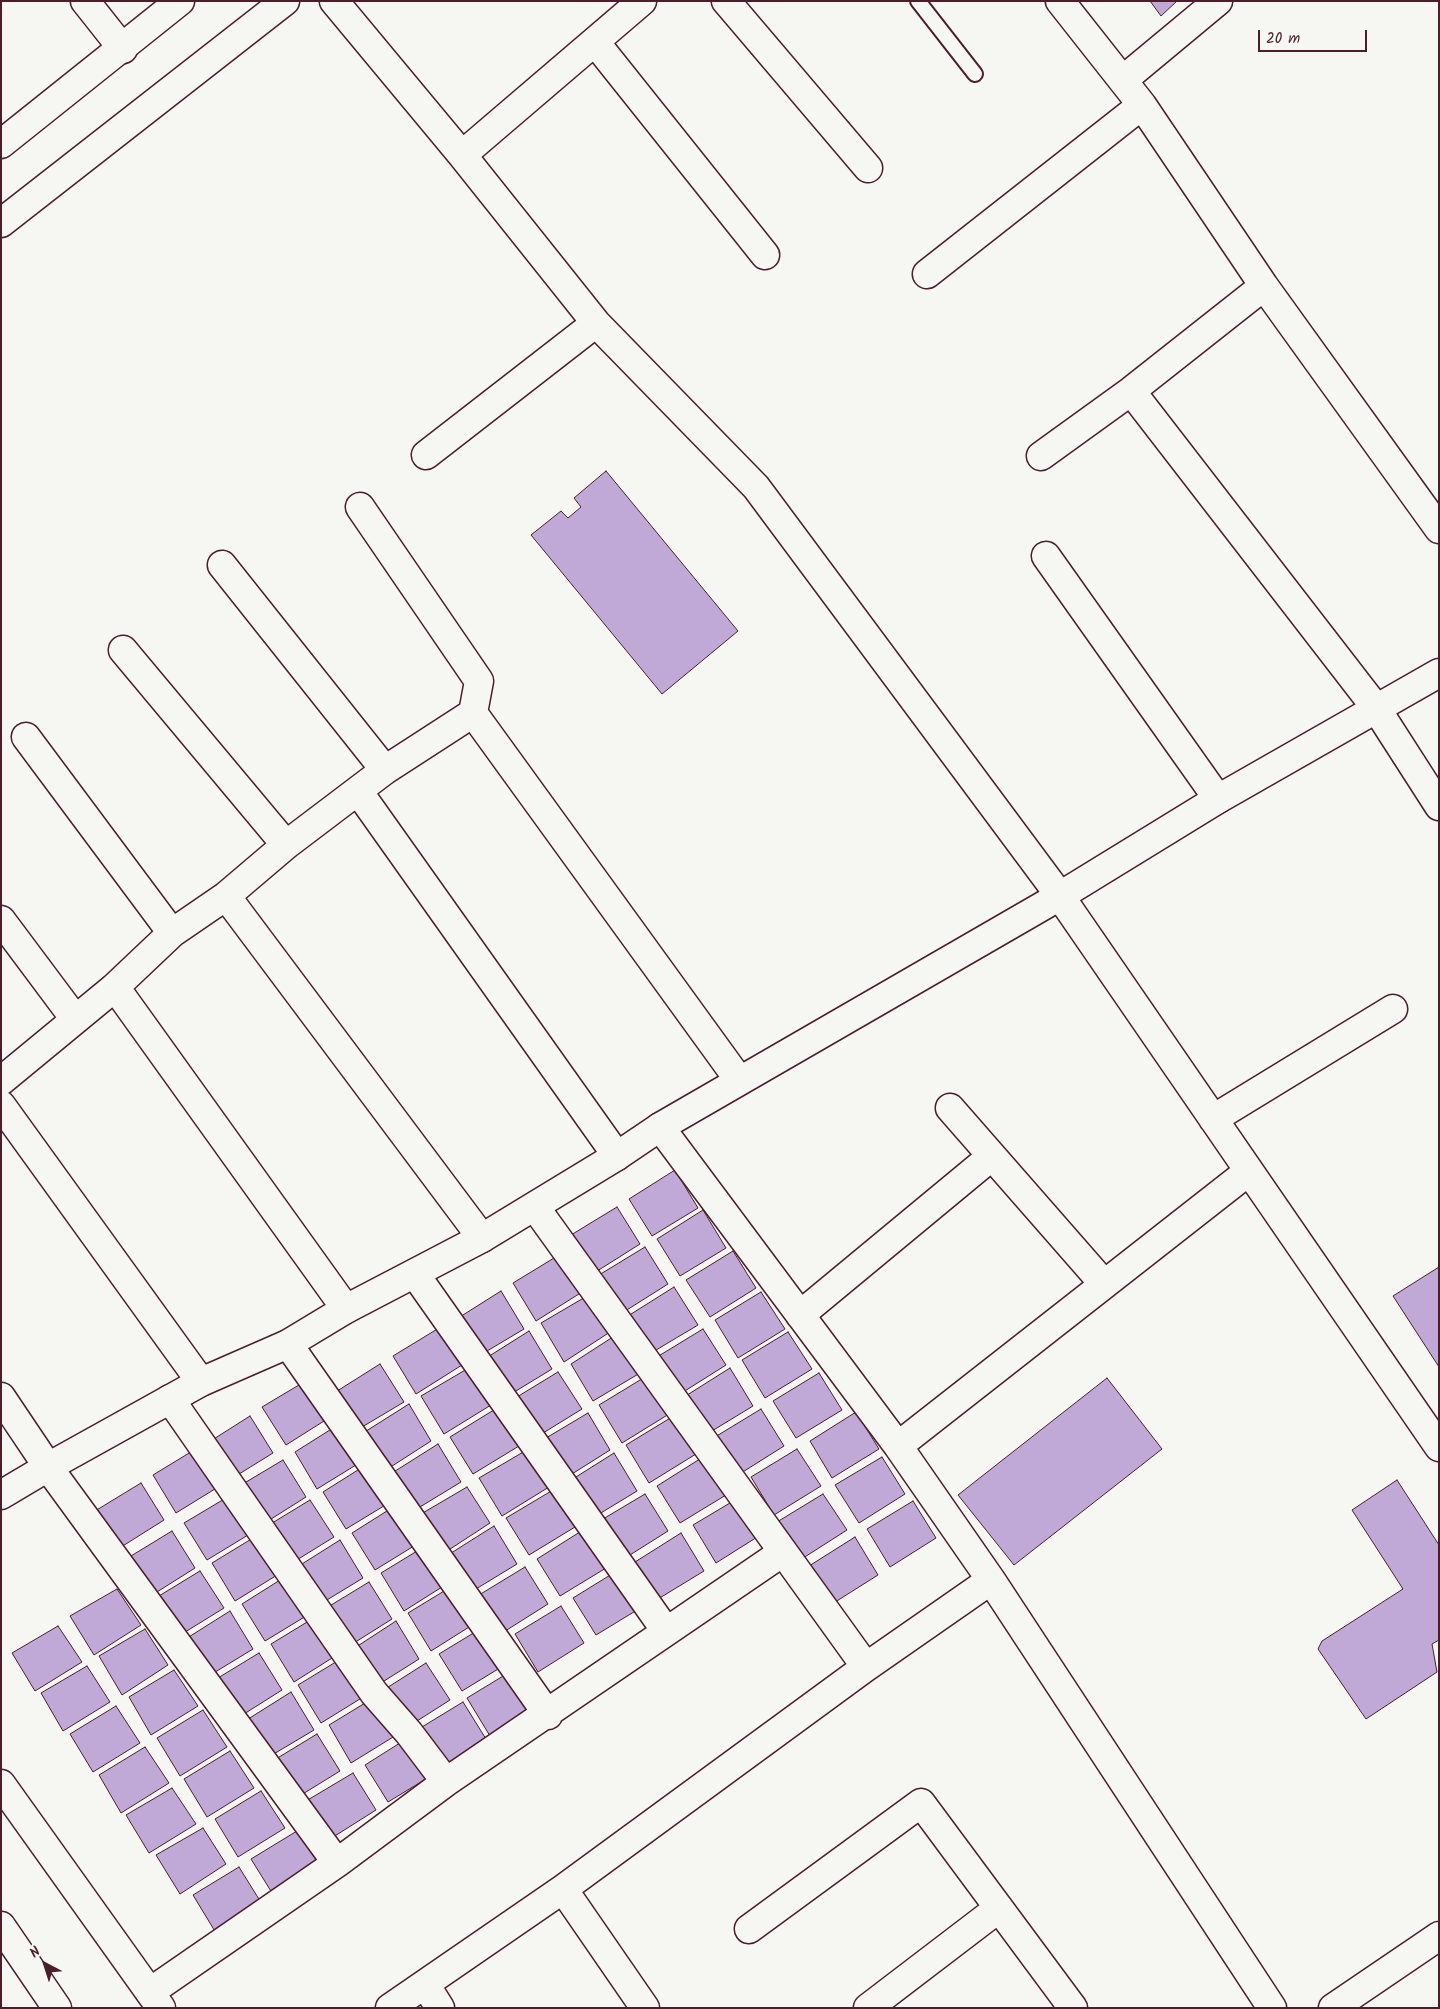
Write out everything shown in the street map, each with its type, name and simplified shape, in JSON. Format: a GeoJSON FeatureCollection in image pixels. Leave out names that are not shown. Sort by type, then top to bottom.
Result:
{"type":"FeatureCollection","features":[{"type":"Feature","properties":{"kind":"street"},"geometry":{"type":"LineString","coordinates":[[84,1],[123,49]]}},
{"type":"Feature","properties":{"kind":"street"},"geometry":{"type":"LineString","coordinates":[[1,144],[123,49],[180,1]]}},
{"type":"Feature","properties":{"kind":"street"},"geometry":{"type":"LineString","coordinates":[[1,223],[285,1]]}},
{"type":"Feature","properties":{"kind":"street"},"geometry":{"type":"LineString","coordinates":[[334,1],[462,155],[596,323],[756,488],[1060,896],[1439,1448]]}},
{"type":"Feature","properties":{"kind":"street"},"geometry":{"type":"LineString","coordinates":[[462,155],[642,1]]}},
{"type":"Feature","properties":{"kind":"street"},"geometry":{"type":"LineString","coordinates":[[726,1],[868,168]]}},
{"type":"Feature","properties":{"kind":"street"},"geometry":{"type":"LineString","coordinates":[[1060,1],[1142,105],[1264,286],[1439,529]]}},
{"type":"Feature","properties":{"kind":"street"},"geometry":{"type":"LineString","coordinates":[[1123,80],[1218,1]]}},
{"type":"Feature","properties":{"kind":"street"},"geometry":{"type":"LineString","coordinates":[[595,42],[765,255]]}},
{"type":"Feature","properties":{"kind":"street"},"geometry":{"type":"LineString","coordinates":[[927,274],[1142,105]]}},
{"type":"Feature","properties":{"kind":"street"},"geometry":{"type":"LineString","coordinates":[[1041,456],[1131,390],[1264,286]]}},
{"type":"Feature","properties":{"kind":"street"},"geometry":{"type":"LineString","coordinates":[[426,455],[596,323]]}},
{"type":"Feature","properties":{"kind":"street"},"geometry":{"type":"LineString","coordinates":[[1131,390],[1376,708],[1439,806]]}},
{"type":"Feature","properties":{"kind":"street"},"geometry":{"type":"LineString","coordinates":[[1,1081],[115,987],[172,933],[226,896],[286,845],[385,770],[473,713],[479,681],[360,507]]}},
{"type":"Feature","properties":{"kind":"street"},"geometry":{"type":"LineString","coordinates":[[1046,556],[1218,799]]}},
{"type":"Feature","properties":{"kind":"street"},"geometry":{"type":"LineString","coordinates":[[222,565],[385,770]]}},
{"type":"Feature","properties":{"kind":"street"},"geometry":{"type":"LineString","coordinates":[[123,650],[286,845]]}},
{"type":"Feature","properties":{"kind":"street"},"geometry":{"type":"LineString","coordinates":[[1,1495],[200,1382],[288,1344],[346,1309],[482,1238],[739,1080],[1060,896],[1218,799],[1439,673]]}},
{"type":"Feature","properties":{"kind":"street"},"geometry":{"type":"LineString","coordinates":[[473,713],[739,1080]]}},
{"type":"Feature","properties":{"kind":"street"},"geometry":{"type":"LineString","coordinates":[[26,737],[172,933]]}},
{"type":"Feature","properties":{"kind":"street"},"geometry":{"type":"LineString","coordinates":[[358,791],[617,1156]]}},
{"type":"Feature","properties":{"kind":"street"},"geometry":{"type":"LineString","coordinates":[[226,896],[482,1238]]}},
{"type":"Feature","properties":{"kind":"street"},"geometry":{"type":"LineString","coordinates":[[1,920],[75,1019]]}},
{"type":"Feature","properties":{"kind":"street"},"geometry":{"type":"LineString","coordinates":[[115,987],[346,1309]]}},
{"type":"Feature","properties":{"kind":"street"},"geometry":{"type":"LineString","coordinates":[[1213,1118],[1393,1009]]}},
{"type":"Feature","properties":{"kind":"street"},"geometry":{"type":"LineString","coordinates":[[1,1105],[200,1382]]}},
{"type":"Feature","properties":{"kind":"street"},"geometry":{"type":"LineString","coordinates":[[950,1108],[1104,1284]]}},
{"type":"Feature","properties":{"kind":"street"},"geometry":{"type":"LineString","coordinates":[[660,1127],[898,1446],[991,1580],[1272,2008]]}},
{"type":"Feature","properties":{"kind":"street"},"geometry":{"type":"LineString","coordinates":[[800,1315],[992,1156]]}},
{"type":"Feature","properties":{"kind":"street"},"geometry":{"type":"LineString","coordinates":[[898,1446],[1249,1171]]}},
{"type":"Feature","properties":{"kind":"street"},"geometry":{"type":"LineString","coordinates":[[535,1207],[866,1667]]}},
{"type":"Feature","properties":{"kind":"street"},"geometry":{"type":"LineString","coordinates":[[415,1274],[666,1631]]}},
{"type":"Feature","properties":{"kind":"street"},"geometry":{"type":"LineString","coordinates":[[288,1344],[548,1714]]}},
{"type":"Feature","properties":{"kind":"street"},"geometry":{"type":"LineString","coordinates":[[1,1397],[48,1467],[337,1863]]}},
{"type":"Feature","properties":{"kind":"street"},"geometry":{"type":"LineString","coordinates":[[170,1399],[374,1693],[409,1733],[446,1782]]}},
{"type":"Feature","properties":{"kind":"street"},"geometry":{"type":"LineString","coordinates":[[1,1784],[156,2000],[446,1782],[783,1552]]}},
{"type":"Feature","properties":{"kind":"street"},"geometry":{"type":"LineString","coordinates":[[390,2008],[563,1890],[866,1667],[991,1580]]}},
{"type":"Feature","properties":{"kind":"street"},"geometry":{"type":"LineString","coordinates":[[749,1929],[922,1803],[1073,2008]]}},
{"type":"Feature","properties":{"kind":"street"},"geometry":{"type":"LineString","coordinates":[[563,1890],[645,2008]]}},
{"type":"Feature","properties":{"kind":"street"},"geometry":{"type":"LineString","coordinates":[[868,2008],[999,1908]]}},
{"type":"Feature","properties":{"kind":"street"},"geometry":{"type":"LineString","coordinates":[[1,1926],[57,2008]]}},
{"type":"Feature","properties":{"kind":"street"},"geometry":{"type":"LineString","coordinates":[[1333,2008],[1439,1936]]}},
{"type":"Feature","properties":{"kind":"street"},"geometry":{"type":"LineString","coordinates":[[424,1984],[440,2008]]}},
{"type":"Feature","properties":{"kind":"lane"},"geometry":{"type":"LineString","coordinates":[[918,1],[975,74]]}},
{"type":"Feature","properties":{"kind":"building"},"geometry":{"type":"Polygon","coordinates":[[[1150,1],[1177,1],[1161,16],[1150,1]]]}},
{"type":"Feature","properties":{"kind":"building"},"geometry":{"type":"Polygon","coordinates":[[[606,471],[738,631],[662,694],[531,535],[561,511],[568,518],[581,507],[574,498],[606,471]]]}},
{"type":"Feature","properties":{"kind":"building"},"geometry":{"type":"Polygon","coordinates":[[[675,1170],[698,1208],[652,1236],[629,1199],[675,1170]]]}},
{"type":"Feature","properties":{"kind":"building"},"geometry":{"type":"Polygon","coordinates":[[[617,1207],[640,1244],[594,1273],[571,1235],[617,1207]]]}},
{"type":"Feature","properties":{"kind":"building"},"geometry":{"type":"Polygon","coordinates":[[[703,1210],[726,1248],[680,1276],[657,1239],[703,1210]]]}},
{"type":"Feature","properties":{"kind":"building"},"geometry":{"type":"Polygon","coordinates":[[[645,1247],[668,1284],[622,1313],[599,1275],[645,1247]]]}},
{"type":"Feature","properties":{"kind":"building"},"geometry":{"type":"Polygon","coordinates":[[[733,1251],[756,1288],[710,1317],[686,1280],[733,1251]]]}},
{"type":"Feature","properties":{"kind":"building"},"geometry":{"type":"Polygon","coordinates":[[[559,1255],[582,1292],[536,1321],[513,1283],[559,1255]]]}},
{"type":"Feature","properties":{"kind":"building"},"geometry":{"type":"Polygon","coordinates":[[[1439,1267],[1439,1367],[1393,1296],[1439,1267]]]}},
{"type":"Feature","properties":{"kind":"building"},"geometry":{"type":"Polygon","coordinates":[[[674,1287],[698,1325],[651,1353],[628,1316],[674,1287]]]}},
{"type":"Feature","properties":{"kind":"building"},"geometry":{"type":"Polygon","coordinates":[[[501,1291],[524,1329],[477,1357],[455,1320],[501,1291]]]}},
{"type":"Feature","properties":{"kind":"building"},"geometry":{"type":"Polygon","coordinates":[[[761,1292],[785,1329],[738,1358],[715,1320],[761,1292]]]}},
{"type":"Feature","properties":{"kind":"building"},"geometry":{"type":"Polygon","coordinates":[[[587,1296],[610,1332],[564,1362],[541,1323],[587,1296]]]}},
{"type":"Feature","properties":{"kind":"building"},"geometry":{"type":"Polygon","coordinates":[[[439,1328],[462,1365],[416,1394],[393,1356],[439,1328]]]}},
{"type":"Feature","properties":{"kind":"building"},"geometry":{"type":"Polygon","coordinates":[[[703,1329],[726,1365],[680,1394],[657,1357],[703,1329]]]}},
{"type":"Feature","properties":{"kind":"building"},"geometry":{"type":"Polygon","coordinates":[[[529,1331],[552,1369],[506,1397],[483,1360],[529,1331]]]}},
{"type":"Feature","properties":{"kind":"building"},"geometry":{"type":"Polygon","coordinates":[[[788,1332],[812,1369],[765,1398],[742,1360],[788,1332]]]}},
{"type":"Feature","properties":{"kind":"building"},"geometry":{"type":"Polygon","coordinates":[[[616,1335],[640,1373],[593,1401],[571,1364],[616,1335]]]}},
{"type":"Feature","properties":{"kind":"building"},"geometry":{"type":"Polygon","coordinates":[[[380,1364],[404,1402],[357,1430],[334,1393],[380,1364]]]}},
{"type":"Feature","properties":{"kind":"building"},"geometry":{"type":"Polygon","coordinates":[[[730,1368],[753,1406],[707,1434],[684,1397],[730,1368]]]}},
{"type":"Feature","properties":{"kind":"building"},"geometry":{"type":"Polygon","coordinates":[[[467,1369],[491,1405],[444,1434],[421,1396],[467,1369]]]}},
{"type":"Feature","properties":{"kind":"building"},"geometry":{"type":"Polygon","coordinates":[[[558,1372],[582,1409],[535,1438],[512,1400],[558,1372]]]}},
{"type":"Feature","properties":{"kind":"building"},"geometry":{"type":"Polygon","coordinates":[[[819,1373],[842,1410],[796,1438],[773,1401],[819,1373]]]}},
{"type":"Feature","properties":{"kind":"building"},"geometry":{"type":"Polygon","coordinates":[[[645,1377],[669,1414],[622,1443],[599,1405],[645,1377]]]}},
{"type":"Feature","properties":{"kind":"building"},"geometry":{"type":"Polygon","coordinates":[[[1107,1378],[1162,1449],[1014,1565],[958,1495],[1107,1378]]]}},
{"type":"Feature","properties":{"kind":"building"},"geometry":{"type":"Polygon","coordinates":[[[309,1379],[332,1416],[286,1445],[262,1407],[309,1379]]]}},
{"type":"Feature","properties":{"kind":"building"},"geometry":{"type":"Polygon","coordinates":[[[409,1404],[431,1441],[386,1470],[363,1433],[409,1404]]]}},
{"type":"Feature","properties":{"kind":"building"},"geometry":{"type":"Polygon","coordinates":[[[497,1408],[519,1446],[473,1474],[450,1437],[497,1408]]]}},
{"type":"Feature","properties":{"kind":"building"},"geometry":{"type":"Polygon","coordinates":[[[761,1409],[784,1446],[738,1475],[715,1437],[761,1409]]]}},
{"type":"Feature","properties":{"kind":"building"},"geometry":{"type":"Polygon","coordinates":[[[856,1412],[879,1449],[832,1478],[810,1441],[856,1412]]]}},
{"type":"Feature","properties":{"kind":"building"},"geometry":{"type":"Polygon","coordinates":[[[588,1413],[610,1450],[564,1479],[541,1441],[588,1413]]]}},
{"type":"Feature","properties":{"kind":"building"},"geometry":{"type":"Polygon","coordinates":[[[250,1416],[273,1453],[231,1479],[209,1442],[250,1416]]]}},
{"type":"Feature","properties":{"kind":"building"},"geometry":{"type":"Polygon","coordinates":[[[672,1417],[696,1454],[649,1483],[626,1445],[672,1417]]]}},
{"type":"Feature","properties":{"kind":"building"},"geometry":{"type":"Polygon","coordinates":[[[341,1423],[364,1460],[317,1489],[295,1452],[341,1423]]]}},
{"type":"Feature","properties":{"kind":"building"},"geometry":{"type":"Polygon","coordinates":[[[438,1444],[461,1482],[415,1510],[392,1473],[438,1444]]]}},
{"type":"Feature","properties":{"kind":"building"},"geometry":{"type":"Polygon","coordinates":[[[199,1447],[223,1484],[176,1513],[153,1475],[199,1447]]]}},
{"type":"Feature","properties":{"kind":"building"},"geometry":{"type":"Polygon","coordinates":[[[797,1449],[821,1486],[774,1515],[751,1477],[797,1449]]]}},
{"type":"Feature","properties":{"kind":"building"},"geometry":{"type":"Polygon","coordinates":[[[525,1451],[549,1487],[502,1516],[479,1478],[525,1451]]]}},
{"type":"Feature","properties":{"kind":"building"},"geometry":{"type":"Polygon","coordinates":[[[614,1453],[637,1491],[591,1519],[568,1482],[614,1453]]]}},
{"type":"Feature","properties":{"kind":"building"},"geometry":{"type":"Polygon","coordinates":[[[703,1457],[726,1495],[680,1523],[657,1486],[703,1457]]]}},
{"type":"Feature","properties":{"kind":"building"},"geometry":{"type":"Polygon","coordinates":[[[882,1457],[905,1494],[859,1523],[835,1485],[882,1457]]]}},
{"type":"Feature","properties":{"kind":"building"},"geometry":{"type":"Polygon","coordinates":[[[283,1460],[306,1497],[260,1526],[236,1488],[283,1460]]]}},
{"type":"Feature","properties":{"kind":"building"},"geometry":{"type":"Polygon","coordinates":[[[369,1463],[392,1501],[346,1529],[323,1492],[369,1463]]]}},
{"type":"Feature","properties":{"kind":"building"},"geometry":{"type":"Polygon","coordinates":[[[1397,1480],[1439,1545],[1439,1640],[1432,1644],[1437,1672],[1366,1719],[1318,1649],[1322,1641],[1403,1589],[1352,1510],[1397,1480]]]}},
{"type":"Feature","properties":{"kind":"building"},"geometry":{"type":"Polygon","coordinates":[[[141,1483],[164,1520],[118,1549],[95,1511],[141,1483]]]}},
{"type":"Feature","properties":{"kind":"building"},"geometry":{"type":"Polygon","coordinates":[[[467,1487],[490,1523],[444,1553],[421,1514],[467,1487]]]}},
{"type":"Feature","properties":{"kind":"building"},"geometry":{"type":"Polygon","coordinates":[[[553,1490],[575,1527],[529,1555],[506,1518],[553,1490]]]}},
{"type":"Feature","properties":{"kind":"building"},"geometry":{"type":"Polygon","coordinates":[[[645,1494],[668,1531],[622,1560],[598,1522],[645,1494]]]}},
{"type":"Feature","properties":{"kind":"building"},"geometry":{"type":"Polygon","coordinates":[[[823,1494],[847,1530],[800,1560],[777,1522],[823,1494]]]}},
{"type":"Feature","properties":{"kind":"building"},"geometry":{"type":"Polygon","coordinates":[[[231,1495],[253,1532],[207,1560],[184,1523],[231,1495]]]}},
{"type":"Feature","properties":{"kind":"building"},"geometry":{"type":"Polygon","coordinates":[[[740,1497],[762,1534],[716,1563],[693,1525],[740,1497]]]}},
{"type":"Feature","properties":{"kind":"building"},"geometry":{"type":"Polygon","coordinates":[[[310,1500],[334,1537],[287,1566],[264,1528],[310,1500]]]}},
{"type":"Feature","properties":{"kind":"building"},"geometry":{"type":"Polygon","coordinates":[[[913,1501],[936,1538],[890,1567],[867,1529],[913,1501]]]}},
{"type":"Feature","properties":{"kind":"building"},"geometry":{"type":"Polygon","coordinates":[[[398,1504],[422,1541],[375,1570],[352,1533],[398,1504]]]}},
{"type":"Feature","properties":{"kind":"building"},"geometry":{"type":"Polygon","coordinates":[[[494,1526],[517,1564],[471,1592],[448,1555],[494,1526]]]}},
{"type":"Feature","properties":{"kind":"building"},"geometry":{"type":"Polygon","coordinates":[[[583,1530],[606,1568],[560,1596],[537,1559],[583,1530]]]}},
{"type":"Feature","properties":{"kind":"building"},"geometry":{"type":"Polygon","coordinates":[[[172,1531],[195,1568],[149,1597],[126,1559],[172,1531]]]}},
{"type":"Feature","properties":{"kind":"building"},"geometry":{"type":"Polygon","coordinates":[[[681,1533],[704,1571],[658,1599],[635,1562],[681,1533]]]}},
{"type":"Feature","properties":{"kind":"building"},"geometry":{"type":"Polygon","coordinates":[[[258,1535],[282,1572],[235,1601],[212,1563],[258,1535]]]}},
{"type":"Feature","properties":{"kind":"building"},"geometry":{"type":"Polygon","coordinates":[[[855,1537],[878,1575],[832,1604],[809,1566],[855,1537]]]}},
{"type":"Feature","properties":{"kind":"building"},"geometry":{"type":"Polygon","coordinates":[[[340,1540],[363,1578],[317,1606],[294,1569],[340,1540]]]}},
{"type":"Feature","properties":{"kind":"building"},"geometry":{"type":"Polygon","coordinates":[[[427,1545],[450,1582],[404,1611],[381,1573],[427,1545]]]}},
{"type":"Feature","properties":{"kind":"building"},"geometry":{"type":"Polygon","coordinates":[[[525,1567],[548,1604],[502,1633],[479,1595],[525,1567]]]}},
{"type":"Feature","properties":{"kind":"building"},"geometry":{"type":"Polygon","coordinates":[[[620,1569],[642,1607],[596,1635],[573,1598],[620,1569]]]}},
{"type":"Feature","properties":{"kind":"building"},"geometry":{"type":"Polygon","coordinates":[[[200,1571],[224,1608],[177,1637],[154,1599],[200,1571]]]}},
{"type":"Feature","properties":{"kind":"building"},"geometry":{"type":"Polygon","coordinates":[[[288,1575],[311,1613],[265,1641],[242,1604],[288,1575]]]}},
{"type":"Feature","properties":{"kind":"building"},"geometry":{"type":"Polygon","coordinates":[[[369,1582],[392,1619],[346,1648],[323,1610],[369,1582]]]}},
{"type":"Feature","properties":{"kind":"building"},"geometry":{"type":"Polygon","coordinates":[[[454,1585],[477,1622],[431,1651],[408,1613],[454,1585]]]}},
{"type":"Feature","properties":{"kind":"building"},"geometry":{"type":"Polygon","coordinates":[[[117,1589],[141,1625],[94,1655],[70,1616],[117,1589]]]}},
{"type":"Feature","properties":{"kind":"building"},"geometry":{"type":"Polygon","coordinates":[[[561,1606],[584,1643],[538,1672],[515,1634],[561,1606]]]}},
{"type":"Feature","properties":{"kind":"building"},"geometry":{"type":"Polygon","coordinates":[[[230,1611],[253,1649],[207,1677],[184,1640],[230,1611]]]}},
{"type":"Feature","properties":{"kind":"building"},"geometry":{"type":"Polygon","coordinates":[[[317,1616],[340,1653],[294,1682],[271,1644],[317,1616]]]}},
{"type":"Feature","properties":{"kind":"building"},"geometry":{"type":"Polygon","coordinates":[[[396,1621],[419,1659],[373,1688],[350,1651],[396,1621]]]}},
{"type":"Feature","properties":{"kind":"building"},"geometry":{"type":"Polygon","coordinates":[[[58,1626],[82,1662],[35,1691],[12,1653],[58,1626]]]}},
{"type":"Feature","properties":{"kind":"building"},"geometry":{"type":"Polygon","coordinates":[[[485,1626],[508,1663],[462,1691],[439,1654],[485,1626]]]}},
{"type":"Feature","properties":{"kind":"building"},"geometry":{"type":"Polygon","coordinates":[[[145,1629],[168,1665],[122,1695],[99,1656],[145,1629]]]}},
{"type":"Feature","properties":{"kind":"building"},"geometry":{"type":"Polygon","coordinates":[[[259,1653],[282,1690],[236,1719],[213,1681],[259,1653]]]}},
{"type":"Feature","properties":{"kind":"building"},"geometry":{"type":"Polygon","coordinates":[[[344,1657],[368,1694],[321,1723],[298,1685],[344,1657]]]}},
{"type":"Feature","properties":{"kind":"building"},"geometry":{"type":"Polygon","coordinates":[[[426,1663],[450,1700],[406,1728],[382,1691],[426,1663]]]}},
{"type":"Feature","properties":{"kind":"building"},"geometry":{"type":"Polygon","coordinates":[[[87,1666],[110,1702],[63,1731],[41,1693],[87,1666]]]}},
{"type":"Feature","properties":{"kind":"building"},"geometry":{"type":"Polygon","coordinates":[[[174,1670],[198,1706],[151,1735],[129,1697],[174,1670]]]}},
{"type":"Feature","properties":{"kind":"building"},"geometry":{"type":"Polygon","coordinates":[[[513,1670],[536,1707],[490,1736],[467,1698],[513,1670]]]}},
{"type":"Feature","properties":{"kind":"building"},"geometry":{"type":"Polygon","coordinates":[[[291,1692],[314,1730],[267,1758],[245,1721],[291,1692]]]}},
{"type":"Feature","properties":{"kind":"building"},"geometry":{"type":"Polygon","coordinates":[[[375,1697],[398,1734],[351,1763],[329,1725],[375,1697]]]}},
{"type":"Feature","properties":{"kind":"building"},"geometry":{"type":"Polygon","coordinates":[[[463,1702],[486,1739],[440,1768],[417,1730],[463,1702]]]}},
{"type":"Feature","properties":{"kind":"building"},"geometry":{"type":"Polygon","coordinates":[[[116,1706],[140,1743],[93,1772],[70,1734],[116,1706]]]}},
{"type":"Feature","properties":{"kind":"building"},"geometry":{"type":"Polygon","coordinates":[[[203,1710],[227,1747],[180,1776],[157,1738],[203,1710]]]}},
{"type":"Feature","properties":{"kind":"building"},"geometry":{"type":"Polygon","coordinates":[[[317,1734],[340,1771],[293,1800],[271,1762],[317,1734]]]}},
{"type":"Feature","properties":{"kind":"building"},"geometry":{"type":"Polygon","coordinates":[[[411,1736],[434,1774],[388,1802],[365,1765],[411,1736]]]}},
{"type":"Feature","properties":{"kind":"building"},"geometry":{"type":"Polygon","coordinates":[[[145,1747],[169,1783],[121,1813],[99,1775],[145,1747]]]}},
{"type":"Feature","properties":{"kind":"building"},"geometry":{"type":"Polygon","coordinates":[[[230,1751],[254,1788],[207,1817],[184,1779],[230,1751]]]}},
{"type":"Feature","properties":{"kind":"building"},"geometry":{"type":"Polygon","coordinates":[[[353,1773],[376,1810],[330,1839],[306,1801],[353,1773]]]}},
{"type":"Feature","properties":{"kind":"building"},"geometry":{"type":"Polygon","coordinates":[[[172,1788],[196,1824],[149,1853],[126,1815],[172,1788]]]}},
{"type":"Feature","properties":{"kind":"building"},"geometry":{"type":"Polygon","coordinates":[[[261,1791],[285,1828],[238,1857],[215,1819],[261,1791]]]}},
{"type":"Feature","properties":{"kind":"building"},"geometry":{"type":"Polygon","coordinates":[[[203,1828],[226,1864],[180,1894],[156,1855],[203,1828]]]}},
{"type":"Feature","properties":{"kind":"building"},"geometry":{"type":"Polygon","coordinates":[[[297,1831],[321,1867],[274,1896],[251,1859],[297,1831]]]}},
{"type":"Feature","properties":{"kind":"building"},"geometry":{"type":"Polygon","coordinates":[[[239,1867],[262,1904],[216,1933],[193,1895],[239,1867]]]}}]}
